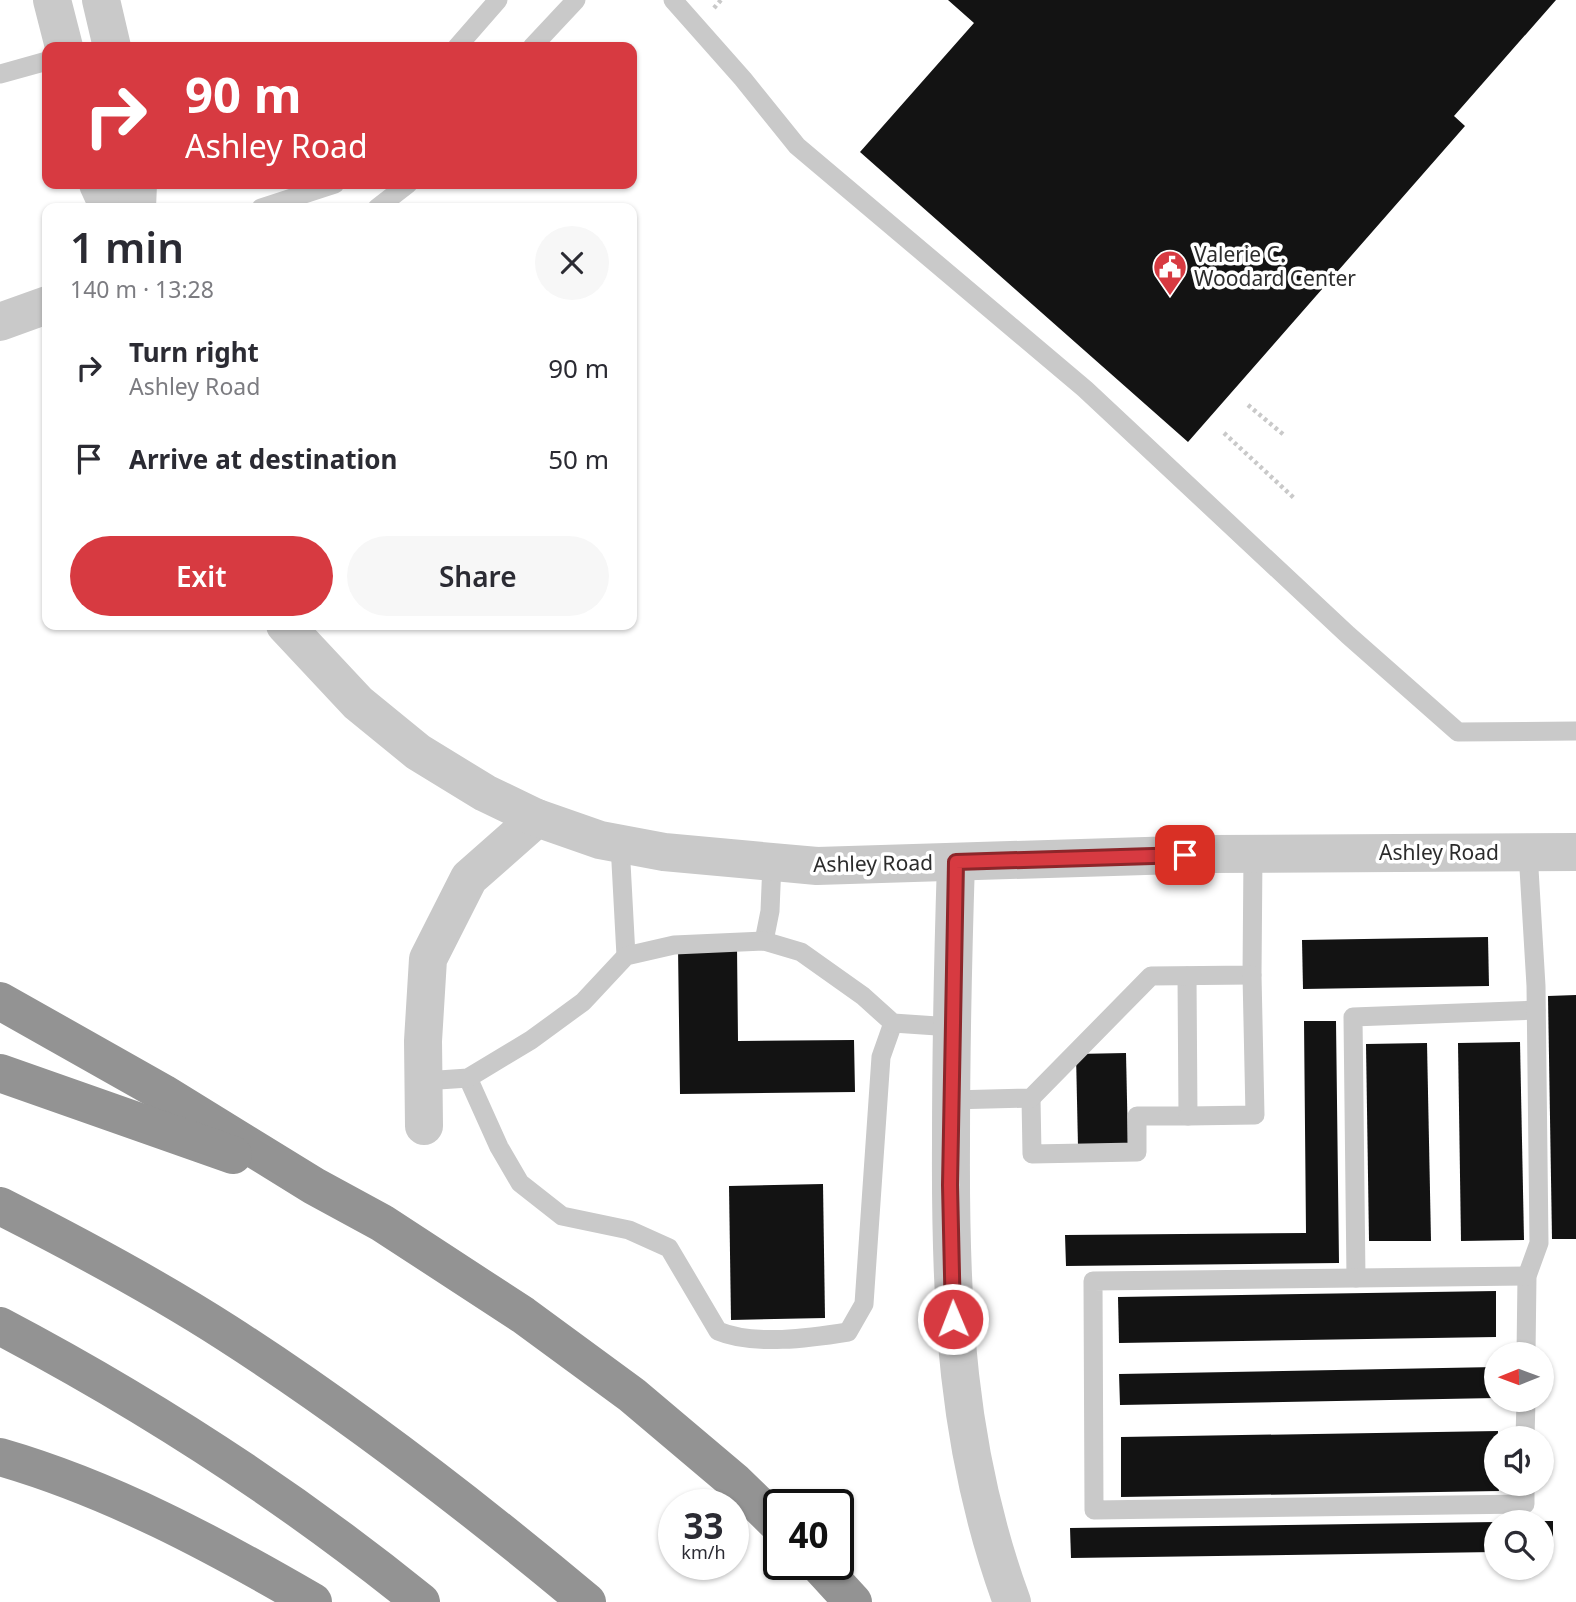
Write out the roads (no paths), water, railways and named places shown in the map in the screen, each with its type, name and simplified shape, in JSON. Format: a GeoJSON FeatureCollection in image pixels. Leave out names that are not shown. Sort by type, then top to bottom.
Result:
{"type":"FeatureCollection","features":[{"type":"Feature","properties":{"kind":"highway"},"geometry":{"type":"LineString","coordinates":[[0,1001],[163,1093],[314,1186],[382,1223],[523,1315],[632,1395],[735,1482],[763,1509]]}},
{"type":"Feature","properties":{"kind":"highway"},"geometry":{"type":"LineString","coordinates":[[0,1073],[314,1186]]}},
{"type":"Feature","properties":{"kind":"highway"},"geometry":{"type":"LineString","coordinates":[[0,1206],[155,1290],[278,1367],[463,1502],[587,1602]]}},
{"type":"Feature","properties":{"kind":"highway"},"geometry":{"type":"LineString","coordinates":[[0,1326],[145,1408],[239,1468],[421,1602]]}},
{"type":"Feature","properties":{"kind":"highway"},"geometry":{"type":"LineString","coordinates":[[0,1346],[145,1408]]}},
{"type":"Feature","properties":{"kind":"highway"},"geometry":{"type":"LineString","coordinates":[[0,1457],[99,1492],[165,1521],[313,1602]]}},
{"type":"Feature","properties":{"kind":"highway"},"geometry":{"type":"LineString","coordinates":[[833,1580],[853,1602]]}},
{"type":"Feature","properties":{"kind":"street"},"geometry":{"type":"LineString","coordinates":[[52,0],[63,42]]}},
{"type":"Feature","properties":{"kind":"street"},"geometry":{"type":"LineString","coordinates":[[101,0],[111,42]]}},
{"type":"Feature","properties":{"kind":"street"},"geometry":{"type":"LineString","coordinates":[[0,322],[42,307]]}},
{"type":"Feature","properties":{"kind":"street","name":"Ashley Road"},"geometry":{"type":"LineString","coordinates":[[290,630],[358,703],[418,752],[485,793],[537,818],[600,840],[664,852],[817,866],[1252,854],[1576,852]]}},
{"type":"Feature","properties":{"kind":"street"},"geometry":{"type":"LineString","coordinates":[[424,1126],[423,1041],[428,959],[469,878],[537,818]]}},
{"type":"Feature","properties":{"kind":"street"},"geometry":{"type":"LineString","coordinates":[[956,862],[950,1185],[953,1319],[969,1447],[999,1566],[1012,1602]]}},
{"type":"Feature","properties":{"kind":"lane"},"geometry":{"type":"LineString","coordinates":[[461,42],[498,0]]}},
{"type":"Feature","properties":{"kind":"lane"},"geometry":{"type":"LineString","coordinates":[[536,42],[576,0]]}},
{"type":"Feature","properties":{"kind":"lane"},"geometry":{"type":"LineString","coordinates":[[673,0],[797,145],[1085,389],[1348,635],[1458,732],[1576,731]]}},
{"type":"Feature","properties":{"kind":"lane"},"geometry":{"type":"LineString","coordinates":[[0,74],[42,62]]}},
{"type":"Feature","properties":{"kind":"lane"},"geometry":{"type":"LineString","coordinates":[[276,203],[320,189]]}},
{"type":"Feature","properties":{"kind":"lane"},"geometry":{"type":"LineString","coordinates":[[383,203],[402,189]]}},
{"type":"Feature","properties":{"kind":"lane"},"geometry":{"type":"LineString","coordinates":[[620,844],[626,957]]}},
{"type":"Feature","properties":{"kind":"lane"},"geometry":{"type":"LineString","coordinates":[[1526,1342],[1527,1276],[1539,1243],[1536,1010],[1528,852]]}},
{"type":"Feature","properties":{"kind":"lane"},"geometry":{"type":"LineString","coordinates":[[1031,1098],[1032,1154],[1138,1152],[1137,1116],[1255,1115],[1252,854]]}},
{"type":"Feature","properties":{"kind":"lane"},"geometry":{"type":"LineString","coordinates":[[764,941],[770,906],[772,862]]}},
{"type":"Feature","properties":{"kind":"lane"},"geometry":{"type":"LineString","coordinates":[[424,1081],[468,1078],[531,1040],[583,1002],[626,957],[674,945],[764,941],[801,952],[863,996],[892,1023],[952,1027]]}},
{"type":"Feature","properties":{"kind":"lane"},"geometry":{"type":"LineString","coordinates":[[1187,975],[1188,1116]]}},
{"type":"Feature","properties":{"kind":"lane"},"geometry":{"type":"LineString","coordinates":[[951,1100],[1031,1098],[1152,976],[1252,975]]}},
{"type":"Feature","properties":{"kind":"lane"},"geometry":{"type":"LineString","coordinates":[[1356,1278],[1353,1017],[1536,1010]]}},
{"type":"Feature","properties":{"kind":"lane"},"geometry":{"type":"LineString","coordinates":[[468,1078],[499,1147],[520,1183],[562,1216],[629,1230],[669,1248],[718,1331],[733,1338],[811,1338],[848,1332],[864,1304],[881,1057],[892,1023]]}},
{"type":"Feature","properties":{"kind":"lane"},"geometry":{"type":"LineString","coordinates":[[1525,1496],[1525,1504],[1094,1510],[1093,1281],[1527,1276]]}},
{"type":"Feature","properties":{"kind":"place","name":"Valerie C. Woodard Center"},"geometry":{"type":"Point","coordinates":[1170,297]}}]}
